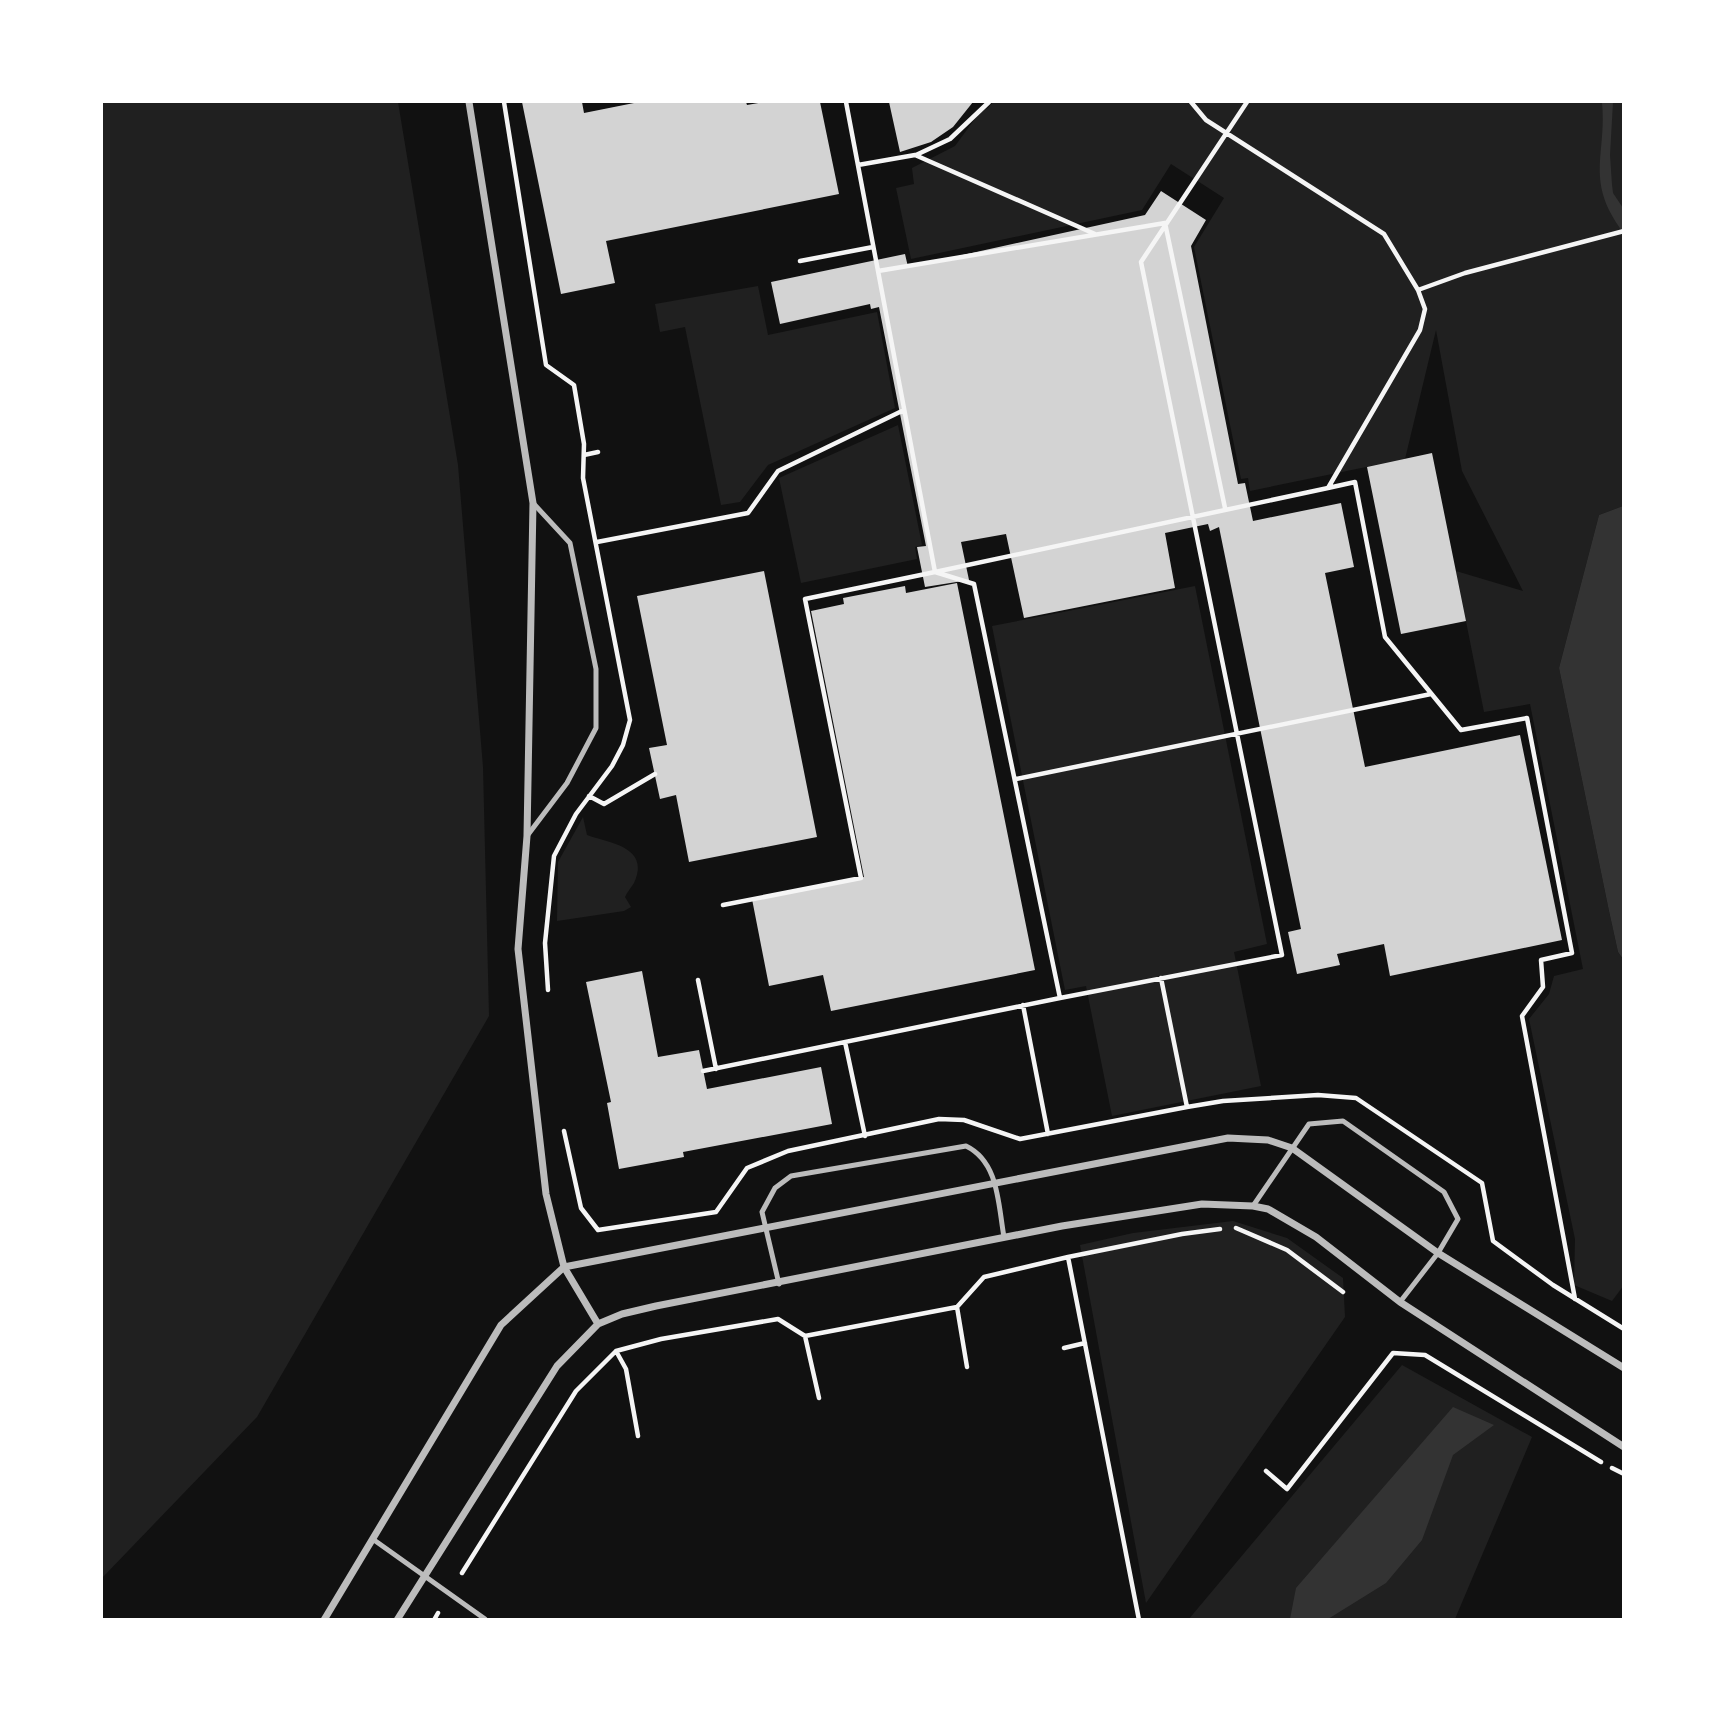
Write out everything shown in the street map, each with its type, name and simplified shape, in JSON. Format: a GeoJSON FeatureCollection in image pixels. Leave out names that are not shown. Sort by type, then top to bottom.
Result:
{"type":"FeatureCollection","features":[{"type":"Feature","properties":{"kind":"street"},"geometry":{"type":"LineString","coordinates":[[468,102],[533,503],[527,836],[518,949],[546,1194],[564,1267],[598,1324]]}},
{"type":"Feature","properties":{"kind":"street"},"geometry":{"type":"LineString","coordinates":[[324,1619],[501,1325],[564,1267],[993,1182],[1228,1138],[1268,1140],[1292,1148],[1438,1253],[1623,1367]]}},
{"type":"Feature","properties":{"kind":"street"},"geometry":{"type":"LineString","coordinates":[[397,1619],[557,1366],[598,1324],[622,1314],[656,1306],[779,1284],[1004,1237],[1202,1204],[1268,1209],[1315,1237],[1400,1301],[1623,1447]]}},
{"type":"Feature","properties":{"kind":"lane"},"geometry":{"type":"LineString","coordinates":[[527,836],[567,783],[596,728],[596,669],[570,543],[533,503]]}},
{"type":"Feature","properties":{"kind":"lane"},"geometry":{"type":"LineString","coordinates":[[1253,1206],[1309,1124],[1343,1121],[1444,1192],[1458,1219],[1438,1253],[1400,1301]]}},
{"type":"Feature","properties":{"kind":"lane"},"geometry":{"type":"LineString","coordinates":[[779,1284],[762,1212],[775,1188],[791,1176],[966,1146],[978,1152],[989,1166],[1004,1237]]}},
{"type":"Feature","properties":{"kind":"lane"},"geometry":{"type":"LineString","coordinates":[[374,1540],[485,1619]]}},
{"type":"Feature","properties":{"kind":"path"},"geometry":{"type":"LineString","coordinates":[[504,102],[546,365],[574,385],[584,455],[583,478],[630,720],[623,745],[612,766],[589,796],[554,856],[545,943],[548,997]]}},
{"type":"Feature","properties":{"kind":"path"},"geometry":{"type":"LineString","coordinates":[[846,102],[934,572]]}},
{"type":"Feature","properties":{"kind":"path"},"geometry":{"type":"LineString","coordinates":[[858,165],[915,155],[950,139],[989,102]]}},
{"type":"Feature","properties":{"kind":"path"},"geometry":{"type":"LineString","coordinates":[[1191,102],[1206,120],[1384,234],[1418,290],[1425,309],[1420,330],[1328,488]]}},
{"type":"Feature","properties":{"kind":"path"},"geometry":{"type":"LineString","coordinates":[[703,1071],[1282,955],[1195,514],[1141,262],[1247,102]]}},
{"type":"Feature","properties":{"kind":"path"},"geometry":{"type":"LineString","coordinates":[[915,155],[1095,234]]}},
{"type":"Feature","properties":{"kind":"path"},"geometry":{"type":"LineString","coordinates":[[878,271],[1165,223],[1225,508]]}},
{"type":"Feature","properties":{"kind":"path"},"geometry":{"type":"LineString","coordinates":[[1418,290],[1465,273],[1623,231]]}},
{"type":"Feature","properties":{"kind":"path"},"geometry":{"type":"LineString","coordinates":[[800,261],[873,247]]}},
{"type":"Feature","properties":{"kind":"path"},"geometry":{"type":"LineString","coordinates":[[597,542],[748,513],[778,471],[904,410]]}},
{"type":"Feature","properties":{"kind":"path"},"geometry":{"type":"LineString","coordinates":[[584,455],[598,452]]}},
{"type":"Feature","properties":{"kind":"path"},"geometry":{"type":"LineString","coordinates":[[723,905],[861,878],[805,598],[1355,482],[1385,637],[1461,730],[1527,718],[1572,953],[1541,960],[1543,987],[1522,1016],[1575,1299]]}},
{"type":"Feature","properties":{"kind":"path"},"geometry":{"type":"LineString","coordinates":[[934,572],[974,584],[1060,998]]}},
{"type":"Feature","properties":{"kind":"path"},"geometry":{"type":"LineString","coordinates":[[1016,779],[1431,694]]}},
{"type":"Feature","properties":{"kind":"path"},"geometry":{"type":"LineString","coordinates":[[589,796],[604,804],[655,774]]}},
{"type":"Feature","properties":{"kind":"path"},"geometry":{"type":"LineString","coordinates":[[698,980],[716,1069]]}},
{"type":"Feature","properties":{"kind":"path"},"geometry":{"type":"LineString","coordinates":[[1023,1005],[1048,1134]]}},
{"type":"Feature","properties":{"kind":"path"},"geometry":{"type":"LineString","coordinates":[[845,1042],[872,1161]]}},
{"type":"Feature","properties":{"kind":"path"},"geometry":{"type":"LineString","coordinates":[[561,1118],[580,1208],[597,1230],[716,1212],[747,1168],[789,1151],[865,1134],[939,1119],[964,1120],[1020,1139],[1187,1107]]}},
{"type":"Feature","properties":{"kind":"path"},"geometry":{"type":"LineString","coordinates":[[804,1336],[957,1307],[984,1277],[1182,1234],[1234,1228],[1287,1250],[1343,1292]]}},
{"type":"Feature","properties":{"kind":"path"},"geometry":{"type":"LineString","coordinates":[[1068,1257],[1139,1619]]}},
{"type":"Feature","properties":{"kind":"path"},"geometry":{"type":"LineString","coordinates":[[957,1307],[967,1367]]}},
{"type":"Feature","properties":{"kind":"path"},"geometry":{"type":"LineString","coordinates":[[462,1573],[576,1391],[616,1351],[661,1339],[778,1319],[804,1336],[819,1398]]}},
{"type":"Feature","properties":{"kind":"path"},"geometry":{"type":"LineString","coordinates":[[1064,1348],[1085,1343]]}},
{"type":"Feature","properties":{"kind":"path"},"geometry":{"type":"LineString","coordinates":[[616,1351],[626,1369],[638,1436]]}},
{"type":"Feature","properties":{"kind":"path"},"geometry":{"type":"LineString","coordinates":[[1266,1471],[1287,1489],[1393,1353],[1424,1355],[1623,1474]]}},
{"type":"Feature","properties":{"kind":"path"},"geometry":{"type":"LineString","coordinates":[[434,1619],[438,1613]]}},
{"type":"Feature","properties":{"kind":"shaded area"},"geometry":{"type":"Polygon","coordinates":[[[102,102],[398,102],[458,465],[483,767],[489,1016],[257,1417],[102,1578],[102,102]]]}},
{"type":"Feature","properties":{"kind":"shaded area"},"geometry":{"type":"Polygon","coordinates":[[[993,102],[1623,102],[1623,506],[1599,515],[1559,668],[1618,952],[1623,959],[1624,1285],[1612,1301],[1574,1285],[1575,1239],[1529,1019],[1549,994],[1554,976],[1583,969],[1530,704],[1484,712],[1456,571],[1523,591],[1462,471],[1436,330],[1405,459],[1250,491],[1248,478],[1241,479],[1194,247],[1224,198],[1171,164],[1142,210],[911,259],[896,188],[914,184],[912,168],[955,146],[980,112],[993,102]]]}},
{"type":"Feature","properties":{"kind":"shaded area"},"geometry":{"type":"Polygon","coordinates":[[[1602,102],[1613,102],[1610,155],[1612,185],[1613,193],[1623,208],[1623,232],[1611,214],[1601,182],[1602,102]]]}},
{"type":"Feature","properties":{"kind":"shaded area"},"geometry":{"type":"Polygon","coordinates":[[[758,286],[768,335],[877,312],[895,408],[768,465],[740,502],[721,505],[685,327],[660,332],[655,304],[758,286]]]}},
{"type":"Feature","properties":{"kind":"shaded area"},"geometry":{"type":"Polygon","coordinates":[[[898,425],[922,545],[915,547],[917,559],[801,583],[779,478],[898,425]]]}},
{"type":"Feature","properties":{"kind":"shaded area"},"geometry":{"type":"Polygon","coordinates":[[[1623,506],[1623,959],[1618,952],[1559,668],[1599,515],[1623,506]]]}},
{"type":"Feature","properties":{"kind":"shaded area"},"geometry":{"type":"Polygon","coordinates":[[[1195,586],[1267,944],[1234,952],[1261,1086],[1112,1116],[1086,986],[1065,990],[992,626],[1195,586]]]}},
{"type":"Feature","properties":{"kind":"shaded area"},"geometry":{"type":"Polygon","coordinates":[[[583,817],[587,835],[625,848],[637,861],[638,871],[634,883],[625,897],[631,907],[624,911],[557,921],[558,862],[583,817]]]}},
{"type":"Feature","properties":{"kind":"shaded area"},"geometry":{"type":"Polygon","coordinates":[[[1233,1221],[1287,1238],[1343,1278],[1345,1317],[1146,1603],[1080,1245],[1133,1233],[1233,1221]]]}},
{"type":"Feature","properties":{"kind":"shaded area"},"geometry":{"type":"Polygon","coordinates":[[[1402,1365],[1532,1437],[1455,1619],[1188,1620],[1402,1365]]]}},
{"type":"Feature","properties":{"kind":"shaded area"},"geometry":{"type":"Polygon","coordinates":[[[1453,1407],[1494,1425],[1453,1455],[1422,1540],[1386,1583],[1328,1619],[1290,1619],[1296,1588],[1453,1407]]]}},
{"type":"Feature","properties":{"kind":"building"},"geometry":{"type":"Polygon","coordinates":[[[522,102],[582,102],[584,113],[639,102],[746,102],[747,105],[764,102],[820,102],[839,194],[606,241],[615,283],[561,294],[522,102]]]}},
{"type":"Feature","properties":{"kind":"building"},"geometry":{"type":"Polygon","coordinates":[[[889,102],[973,102],[953,127],[931,142],[900,152],[889,102]]]}},
{"type":"Feature","properties":{"kind":"building"},"geometry":{"type":"Polygon","coordinates":[[[1161,191],[1206,220],[1191,246],[1238,484],[1245,483],[1253,521],[1341,503],[1354,567],[1325,573],[1365,767],[1520,735],[1562,940],[1390,976],[1384,944],[1337,954],[1340,965],[1297,974],[1288,932],[1301,929],[1219,527],[1210,531],[1208,524],[1165,533],[1175,588],[1024,618],[1006,534],[961,542],[969,580],[925,587],[917,547],[926,546],[879,307],[871,309],[870,304],[780,324],[771,282],[905,254],[908,267],[1145,215],[1161,191]]]}},
{"type":"Feature","properties":{"kind":"building"},"geometry":{"type":"Polygon","coordinates":[[[1432,453],[1466,621],[1401,634],[1367,467],[1432,453]]]}},
{"type":"Feature","properties":{"kind":"building"},"geometry":{"type":"Polygon","coordinates":[[[764,571],[817,837],[689,862],[676,795],[660,799],[649,748],[667,745],[637,596],[764,571]]]}},
{"type":"Feature","properties":{"kind":"building"},"geometry":{"type":"Polygon","coordinates":[[[957,583],[1035,970],[831,1011],[823,975],[769,986],[752,899],[864,877],[811,611],[844,604],[843,598],[905,586],[906,593],[957,583]]]}},
{"type":"Feature","properties":{"kind":"building"},"geometry":{"type":"Polygon","coordinates":[[[642,971],[658,1057],[699,1050],[707,1089],[821,1067],[832,1124],[683,1152],[684,1157],[619,1169],[607,1103],[611,1102],[586,982],[642,971]]]}}]}
